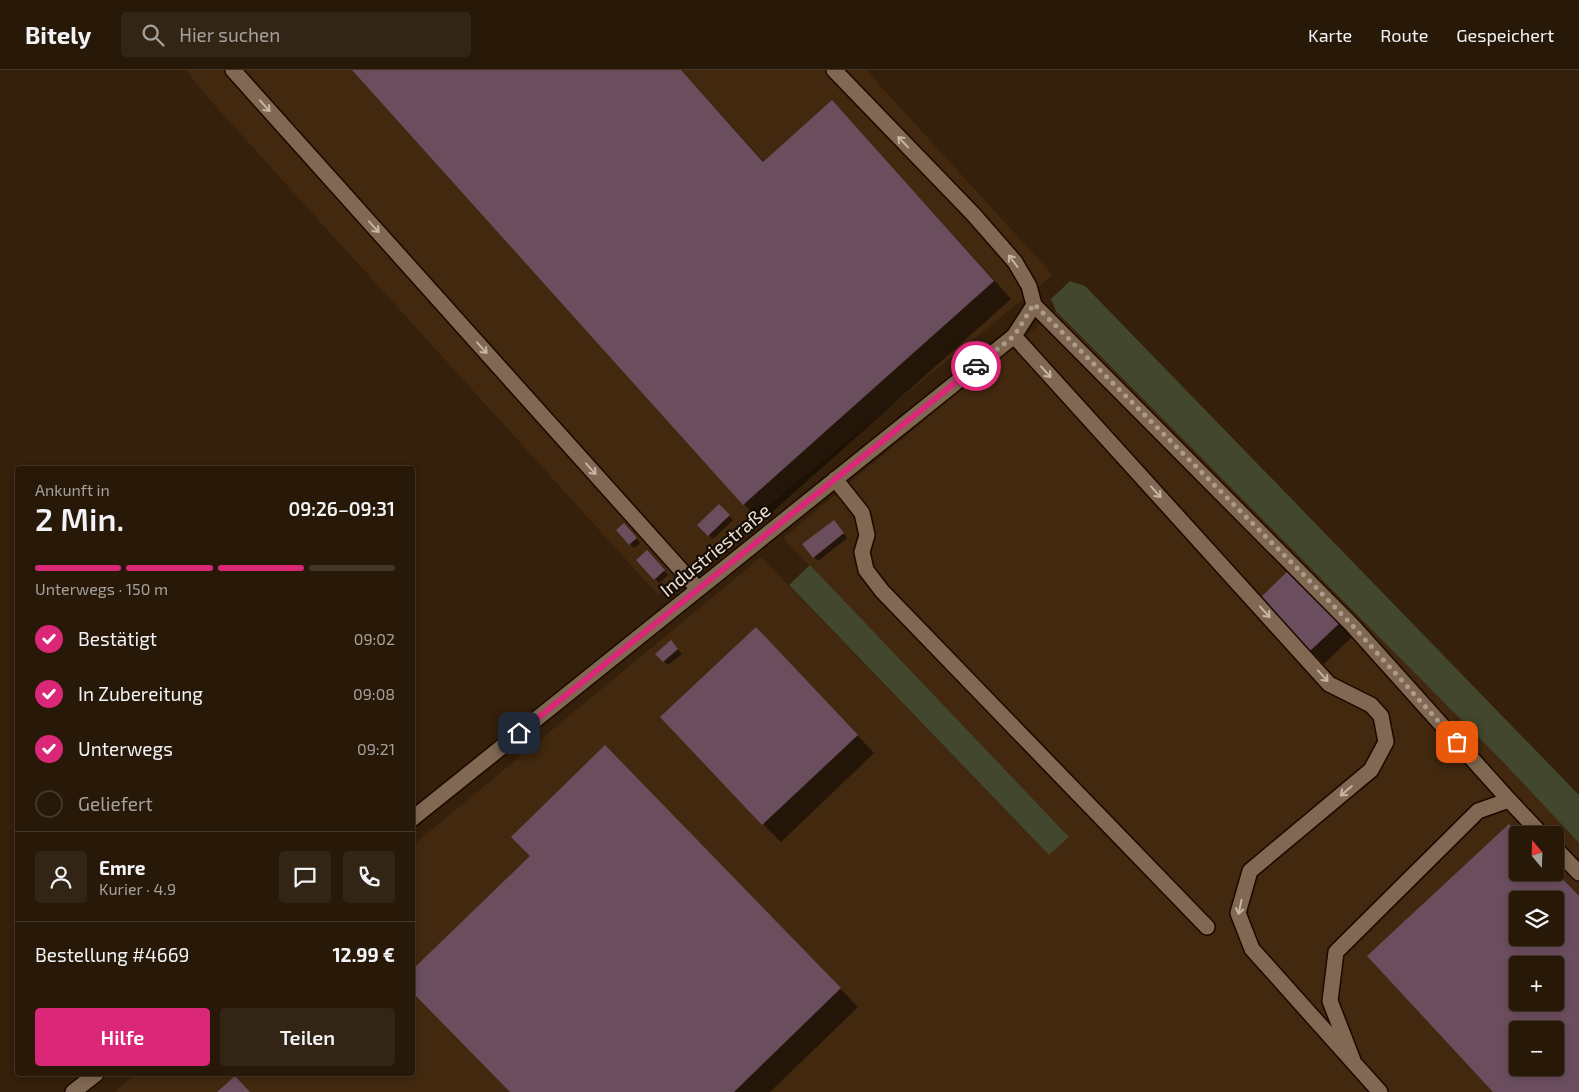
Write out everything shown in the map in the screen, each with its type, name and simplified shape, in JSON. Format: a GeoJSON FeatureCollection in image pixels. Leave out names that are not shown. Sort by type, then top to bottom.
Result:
{"type":"FeatureCollection","features":[{"type":"Feature","properties":{"kind":"street"},"geometry":{"type":"LineString","coordinates":[[233,70],[698,589]]}},
{"type":"Feature","properties":{"kind":"street"},"geometry":{"type":"LineString","coordinates":[[834,70],[974,215],[1015,262],[1029,286],[1034,304],[1352,625],[1534,826]]}},
{"type":"Feature","properties":{"kind":"street","name":"Industriestraße"},"geometry":{"type":"LineString","coordinates":[[415,817],[1014,336],[1034,304]]}},
{"type":"Feature","properties":{"kind":"street"},"geometry":{"type":"LineString","coordinates":[[1014,336],[1329,684],[1371,705],[1381,716],[1386,742],[1370,770],[1250,871],[1238,913],[1252,949],[1380,1092]]}},
{"type":"Feature","properties":{"kind":"street"},"geometry":{"type":"LineString","coordinates":[[835,479],[862,512],[867,535],[862,552],[866,570],[882,591],[1206,927]]}},
{"type":"Feature","properties":{"kind":"street"},"geometry":{"type":"LineString","coordinates":[[1354,1063],[1330,1001],[1336,952],[1478,811],[1509,800]]}},
{"type":"Feature","properties":{"kind":"street"},"geometry":{"type":"LineString","coordinates":[[1564,857],[1579,873]]}},
{"type":"Feature","properties":{"kind":"street"},"geometry":{"type":"LineString","coordinates":[[73,1092],[93,1076]]}},
{"type":"Feature","properties":{"kind":"shaded area"},"geometry":{"type":"Polygon","coordinates":[[[186,70],[866,70],[1053,275],[658,595],[208,98],[186,70]]]}},
{"type":"Feature","properties":{"kind":"shaded area"},"geometry":{"type":"Polygon","coordinates":[[[1056,311],[1504,763],[1563,826],[1509,826],[1509,881],[1564,881],[1564,827],[1579,843],[1579,1092],[114,1092],[134,1076],[415,1076],[415,843],[761,557],[1049,855],[1069,837],[783,538],[1056,311]]]}},
{"type":"Feature","properties":{"kind":"green space"},"geometry":{"type":"Polygon","coordinates":[[[1070,281],[1085,286],[1579,795],[1579,843],[1504,763],[1056,311],[1051,299],[1070,281]]]}},
{"type":"Feature","properties":{"kind":"green space"},"geometry":{"type":"Polygon","coordinates":[[[810,565],[1069,837],[1049,855],[789,585],[810,565]]]}},
{"type":"Feature","properties":{"kind":"building"},"geometry":{"type":"Polygon","coordinates":[[[352,70],[681,70],[763,162],[832,100],[994,281],[743,505],[352,70]]]}},
{"type":"Feature","properties":{"kind":"building"},"geometry":{"type":"Polygon","coordinates":[[[719,504],[730,515],[708,536],[697,525],[719,504]]]}},
{"type":"Feature","properties":{"kind":"building"},"geometry":{"type":"Polygon","coordinates":[[[834,520],[844,533],[813,558],[802,544],[834,520]]]}},
{"type":"Feature","properties":{"kind":"building"},"geometry":{"type":"Polygon","coordinates":[[[624,523],[637,538],[629,545],[616,530],[624,523]]]}},
{"type":"Feature","properties":{"kind":"building"},"geometry":{"type":"Polygon","coordinates":[[[647,550],[665,570],[654,580],[636,560],[647,550]]]}},
{"type":"Feature","properties":{"kind":"building"},"geometry":{"type":"Polygon","coordinates":[[[1293,566],[1344,619],[1310,651],[1259,599],[1293,566]]]}},
{"type":"Feature","properties":{"kind":"building"},"geometry":{"type":"Polygon","coordinates":[[[756,627],[858,735],[762,825],[660,717],[756,627]]]}},
{"type":"Feature","properties":{"kind":"building"},"geometry":{"type":"Polygon","coordinates":[[[671,640],[678,649],[663,662],[655,654],[671,640]]]}},
{"type":"Feature","properties":{"kind":"building"},"geometry":{"type":"Polygon","coordinates":[[[605,745],[841,988],[734,1092],[510,1092],[415,995],[415,967],[530,856],[511,837],[605,745]]]}},
{"type":"Feature","properties":{"kind":"building"},"geometry":{"type":"Polygon","coordinates":[[[1509,824],[1511,826],[1509,826],[1509,881],[1564,880],[1579,896],[1579,1092],[1493,1092],[1367,956],[1509,824]]]}},
{"type":"Feature","properties":{"kind":"building"},"geometry":{"type":"Polygon","coordinates":[[[235,1076],[250,1092],[217,1092],[235,1076]]]}},
{"type":"Feature","properties":{"kind":"way so far"},"geometry":{"type":"LineString","coordinates":[[976,366],[1014,336],[1034,304],[1303,574],[1352,625],[1457,742]]}},
{"type":"Feature","properties":{"kind":"route"},"geometry":{"type":"LineString","coordinates":[[519,733],[976,366]]}}]}
